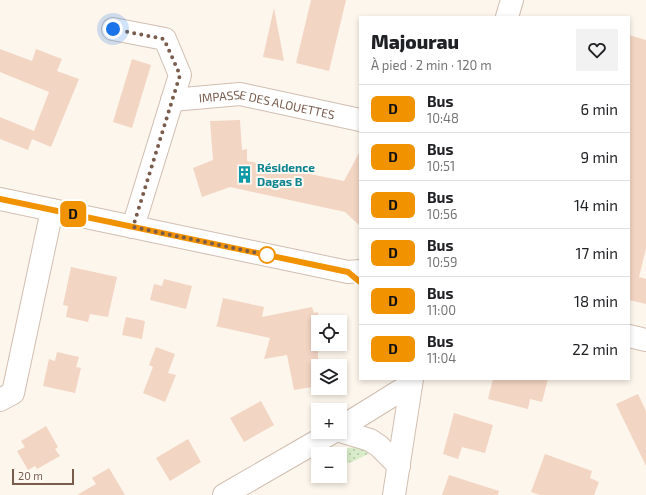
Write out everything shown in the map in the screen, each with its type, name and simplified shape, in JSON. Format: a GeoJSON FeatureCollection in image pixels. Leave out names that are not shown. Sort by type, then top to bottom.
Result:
{"type":"FeatureCollection","features":[{"type":"Feature","properties":{"kind":"street"},"geometry":{"type":"LineString","coordinates":[[507,16],[512,0]]}},
{"type":"Feature","properties":{"kind":"street"},"geometry":{"type":"LineString","coordinates":[[113,29],[164,39],[180,75],[133,227]]}},
{"type":"Feature","properties":{"kind":"street","name":"IMPASSE DES ALOUETTES"},"geometry":{"type":"LineString","coordinates":[[172,100],[240,94],[359,120]]}},
{"type":"Feature","properties":{"kind":"street"},"geometry":{"type":"LineString","coordinates":[[0,199],[356,275]]}},
{"type":"Feature","properties":{"kind":"street"},"geometry":{"type":"LineString","coordinates":[[0,400],[13,393],[52,210]]}},
{"type":"Feature","properties":{"kind":"street"},"geometry":{"type":"LineString","coordinates":[[630,336],[646,340]]}},
{"type":"Feature","properties":{"kind":"street"},"geometry":{"type":"LineString","coordinates":[[347,424],[412,382]]}},
{"type":"Feature","properties":{"kind":"street"},"geometry":{"type":"LineString","coordinates":[[394,495],[412,382]]}},
{"type":"Feature","properties":{"kind":"street"},"geometry":{"type":"LineString","coordinates":[[347,432],[370,440],[379,446],[399,466]]}},
{"type":"Feature","properties":{"kind":"street"},"geometry":{"type":"LineString","coordinates":[[224,495],[321,439]]}},
{"type":"Feature","properties":{"kind":"green space"},"geometry":{"type":"Polygon","coordinates":[[[355,447],[369,449],[370,453],[347,463],[347,448],[355,447]]]}},
{"type":"Feature","properties":{"kind":"building"},"geometry":{"type":"Polygon","coordinates":[[[311,0],[346,0],[329,71],[296,63],[311,0]]]}},
{"type":"Feature","properties":{"kind":"building"},"geometry":{"type":"Polygon","coordinates":[[[274,8],[284,61],[263,57],[274,8]]]}},
{"type":"Feature","properties":{"kind":"building"},"geometry":{"type":"Polygon","coordinates":[[[630,35],[646,40],[646,248],[639,277],[646,279],[646,304],[630,300],[630,35]]]}},
{"type":"Feature","properties":{"kind":"building"},"geometry":{"type":"Polygon","coordinates":[[[0,49],[32,61],[36,49],[62,59],[57,71],[79,79],[51,147],[32,139],[28,150],[0,139],[0,117],[34,131],[49,92],[0,72],[0,49]]]}},
{"type":"Feature","properties":{"kind":"building"},"geometry":{"type":"Polygon","coordinates":[[[132,59],[151,65],[132,128],[113,122],[132,59]]]}},
{"type":"Feature","properties":{"kind":"building","name":"Résidence Dagas B"},"geometry":{"type":"Polygon","coordinates":[[[240,120],[242,150],[247,149],[247,161],[344,181],[359,153],[359,225],[345,212],[230,187],[202,197],[193,168],[213,160],[210,121],[240,120]]]}},
{"type":"Feature","properties":{"kind":"building"},"geometry":{"type":"Polygon","coordinates":[[[71,267],[117,277],[108,317],[90,314],[88,322],[66,317],[68,306],[63,305],[71,267]]]}},
{"type":"Feature","properties":{"kind":"building"},"geometry":{"type":"Polygon","coordinates":[[[164,279],[192,286],[186,309],[150,300],[154,284],[162,286],[164,279]]]}},
{"type":"Feature","properties":{"kind":"building"},"geometry":{"type":"Polygon","coordinates":[[[223,298],[264,307],[262,317],[312,307],[314,313],[318,312],[318,315],[311,315],[311,351],[318,351],[318,359],[311,359],[311,387],[294,390],[287,355],[264,359],[270,338],[215,326],[217,325],[223,298]]]}},
{"type":"Feature","properties":{"kind":"building"},"geometry":{"type":"Polygon","coordinates":[[[126,317],[145,321],[142,339],[122,335],[126,317]]]}},
{"type":"Feature","properties":{"kind":"building"},"geometry":{"type":"Polygon","coordinates":[[[156,347],[175,354],[168,373],[176,375],[165,402],[143,393],[153,367],[149,365],[156,347]]]}},
{"type":"Feature","properties":{"kind":"building"},"geometry":{"type":"Polygon","coordinates":[[[57,352],[79,357],[76,367],[81,368],[75,393],[43,386],[49,359],[55,361],[57,352]]]}},
{"type":"Feature","properties":{"kind":"building"},"geometry":{"type":"Polygon","coordinates":[[[493,380],[548,380],[542,402],[530,399],[528,409],[488,399],[493,380]]]}},
{"type":"Feature","properties":{"kind":"building"},"geometry":{"type":"Polygon","coordinates":[[[638,394],[646,411],[646,466],[616,404],[638,394]]]}},
{"type":"Feature","properties":{"kind":"building"},"geometry":{"type":"Polygon","coordinates":[[[261,401],[274,425],[244,442],[230,418],[261,401]]]}},
{"type":"Feature","properties":{"kind":"building"},"geometry":{"type":"Polygon","coordinates":[[[454,413],[493,425],[485,453],[462,447],[458,459],[443,454],[454,413]]]}},
{"type":"Feature","properties":{"kind":"building"},"geometry":{"type":"Polygon","coordinates":[[[46,426],[58,447],[55,449],[60,456],[37,469],[35,466],[28,470],[17,451],[25,447],[21,441],[46,426]]]}},
{"type":"Feature","properties":{"kind":"building"},"geometry":{"type":"Polygon","coordinates":[[[188,439],[201,462],[170,481],[156,458],[188,439]]]}},
{"type":"Feature","properties":{"kind":"building"},"geometry":{"type":"Polygon","coordinates":[[[545,454],[592,471],[590,478],[599,482],[594,495],[540,495],[531,492],[545,454]]]}},
{"type":"Feature","properties":{"kind":"building"},"geometry":{"type":"Polygon","coordinates":[[[109,468],[125,495],[77,495],[96,484],[92,478],[109,468]]]}},
{"type":"Feature","properties":{"kind":"building"},"geometry":{"type":"Polygon","coordinates":[[[449,475],[499,491],[498,495],[442,495],[449,475]]]}},
{"type":"Feature","properties":{"kind":"bus line","name":"D"},"geometry":{"type":"LineString","coordinates":[[0,199],[348,272],[359,281]]}},
{"type":"Feature","properties":{"kind":"place","name":"Résidence Dagas B"},"geometry":{"type":"Point","coordinates":[244,174]}},
{"type":"Feature","properties":{"kind":"route"},"geometry":{"type":"LineString","coordinates":[[113,29],[164,39],[180,75],[133,227],[267,255]]}}]}
